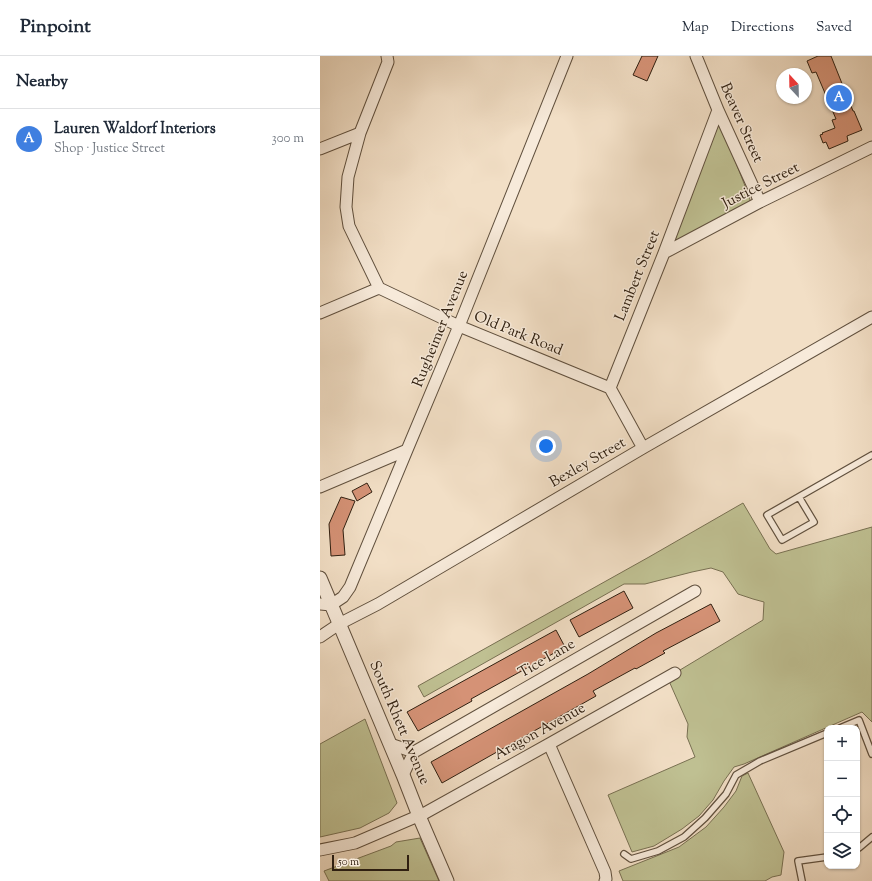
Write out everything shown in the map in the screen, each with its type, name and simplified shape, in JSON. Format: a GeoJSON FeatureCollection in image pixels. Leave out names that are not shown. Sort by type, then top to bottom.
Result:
{"type":"FeatureCollection","features":[{"type":"Feature","properties":{"kind":"street","name":"Rugheimer Avenue"},"geometry":{"type":"LineString","coordinates":[[326,604],[343,597],[350,587],[459,326],[567,56]]}},
{"type":"Feature","properties":{"kind":"street","name":"Beaver Street"},"geometry":{"type":"LineString","coordinates":[[696,56],[718,110],[760,202]]}},
{"type":"Feature","properties":{"kind":"street"},"geometry":{"type":"LineString","coordinates":[[320,313],[380,288],[349,226],[346,207],[348,177],[360,133],[388,58]]}},
{"type":"Feature","properties":{"kind":"street","name":"Lambert Street"},"geometry":{"type":"LineString","coordinates":[[610,388],[664,253],[718,110]]}},
{"type":"Feature","properties":{"kind":"street"},"geometry":{"type":"LineString","coordinates":[[320,149],[360,133]]}},
{"type":"Feature","properties":{"kind":"street","name":"Justice Street"},"geometry":{"type":"LineString","coordinates":[[664,253],[760,202],[872,147]]}},
{"type":"Feature","properties":{"kind":"street","name":"Old Park Road"},"geometry":{"type":"LineString","coordinates":[[380,288],[459,326],[610,388]]}},
{"type":"Feature","properties":{"kind":"street","name":"Bexley Street"},"geometry":{"type":"LineString","coordinates":[[320,637],[339,624],[378,604],[643,448],[872,317]]}},
{"type":"Feature","properties":{"kind":"street"},"geometry":{"type":"LineString","coordinates":[[610,388],[643,448]]}},
{"type":"Feature","properties":{"kind":"street"},"geometry":{"type":"LineString","coordinates":[[320,487],[406,450]]}},
{"type":"Feature","properties":{"kind":"street","name":"South Rhett Avenue"},"geometry":{"type":"LineString","coordinates":[[320,578],[326,604],[339,624],[404,775],[419,816],[447,881]]}},
{"type":"Feature","properties":{"kind":"street","name":"Tice Lane"},"geometry":{"type":"LineString","coordinates":[[414,752],[695,591]]}},
{"type":"Feature","properties":{"kind":"street","name":"Aragon Avenue"},"geometry":{"type":"LineString","coordinates":[[320,850],[355,843],[419,816],[675,673]]}},
{"type":"Feature","properties":{"kind":"street"},"geometry":{"type":"LineString","coordinates":[[390,744],[414,752],[404,775]]}},
{"type":"Feature","properties":{"kind":"street"},"geometry":{"type":"LineString","coordinates":[[550,744],[605,872],[605,881]]}},
{"type":"Feature","properties":{"kind":"lane"},"geometry":{"type":"LineString","coordinates":[[799,496],[814,522],[782,540],[767,515],[799,496],[872,455]]}},
{"type":"Feature","properties":{"kind":"lane"},"geometry":{"type":"LineString","coordinates":[[847,725],[859,720],[872,754]]}},
{"type":"Feature","properties":{"kind":"lane"},"geometry":{"type":"LineString","coordinates":[[624,854],[631,859],[658,851],[684,837],[706,818],[726,794],[736,775],[760,762],[824,734]]}},
{"type":"Feature","properties":{"kind":"lane"},"geometry":{"type":"LineString","coordinates":[[860,846],[872,837]]}},
{"type":"Feature","properties":{"kind":"lane"},"geometry":{"type":"LineString","coordinates":[[802,881],[798,861],[824,857]]}},
{"type":"Feature","properties":{"kind":"green space"},"geometry":{"type":"Polygon","coordinates":[[[719,120],[749,196],[750,203],[674,243],[673,237],[719,120]]]}},
{"type":"Feature","properties":{"kind":"green space"},"geometry":{"type":"Polygon","coordinates":[[[743,503],[770,549],[776,554],[872,527],[872,722],[862,712],[832,725],[824,725],[824,729],[734,767],[713,800],[699,816],[682,829],[654,846],[632,852],[608,795],[695,757],[687,737],[688,724],[669,681],[675,673],[763,620],[764,602],[738,594],[723,572],[711,568],[645,584],[624,584],[424,697],[418,686],[743,503]]]}},
{"type":"Feature","properties":{"kind":"green space"},"geometry":{"type":"Polygon","coordinates":[[[365,719],[397,803],[389,813],[360,828],[320,837],[320,744],[365,719]]]}},
{"type":"Feature","properties":{"kind":"green space"},"geometry":{"type":"Polygon","coordinates":[[[748,773],[784,852],[781,875],[772,877],[765,881],[623,881],[619,871],[679,847],[706,827],[736,791],[742,776],[748,773]]]}},
{"type":"Feature","properties":{"kind":"green space"},"geometry":{"type":"Polygon","coordinates":[[[420,838],[439,881],[329,881],[324,871],[391,846],[396,842],[420,838]]]}},
{"type":"Feature","properties":{"kind":"building"},"geometry":{"type":"Polygon","coordinates":[[[642,56],[658,56],[647,81],[633,75],[642,56]]]}},
{"type":"Feature","properties":{"kind":"building"},"geometry":{"type":"Polygon","coordinates":[[[818,56],[831,56],[862,130],[847,136],[848,141],[829,149],[826,142],[823,143],[820,135],[835,128],[832,120],[836,119],[816,72],[812,73],[812,68],[810,68],[807,61],[818,56]]]}},
{"type":"Feature","properties":{"kind":"building"},"geometry":{"type":"Polygon","coordinates":[[[367,483],[372,492],[357,501],[352,491],[367,483]]]}},
{"type":"Feature","properties":{"kind":"building"},"geometry":{"type":"Polygon","coordinates":[[[341,497],[355,501],[343,530],[345,555],[331,556],[329,524],[341,497]]]}},
{"type":"Feature","properties":{"kind":"building"},"geometry":{"type":"Polygon","coordinates":[[[624,591],[633,608],[579,637],[570,620],[624,591]]]}},
{"type":"Feature","properties":{"kind":"building"},"geometry":{"type":"Polygon","coordinates":[[[711,604],[720,621],[663,651],[665,653],[636,669],[635,668],[593,691],[596,696],[442,783],[431,762],[588,674],[656,633],[711,604]]]}},
{"type":"Feature","properties":{"kind":"building"},"geometry":{"type":"Polygon","coordinates":[[[556,630],[565,647],[471,699],[472,701],[418,731],[407,712],[556,630]]]}},
{"type":"Feature","properties":{"kind":"place","name":"Lauren Waldorf Interiors"},"geometry":{"type":"Point","coordinates":[839,98]}}]}
